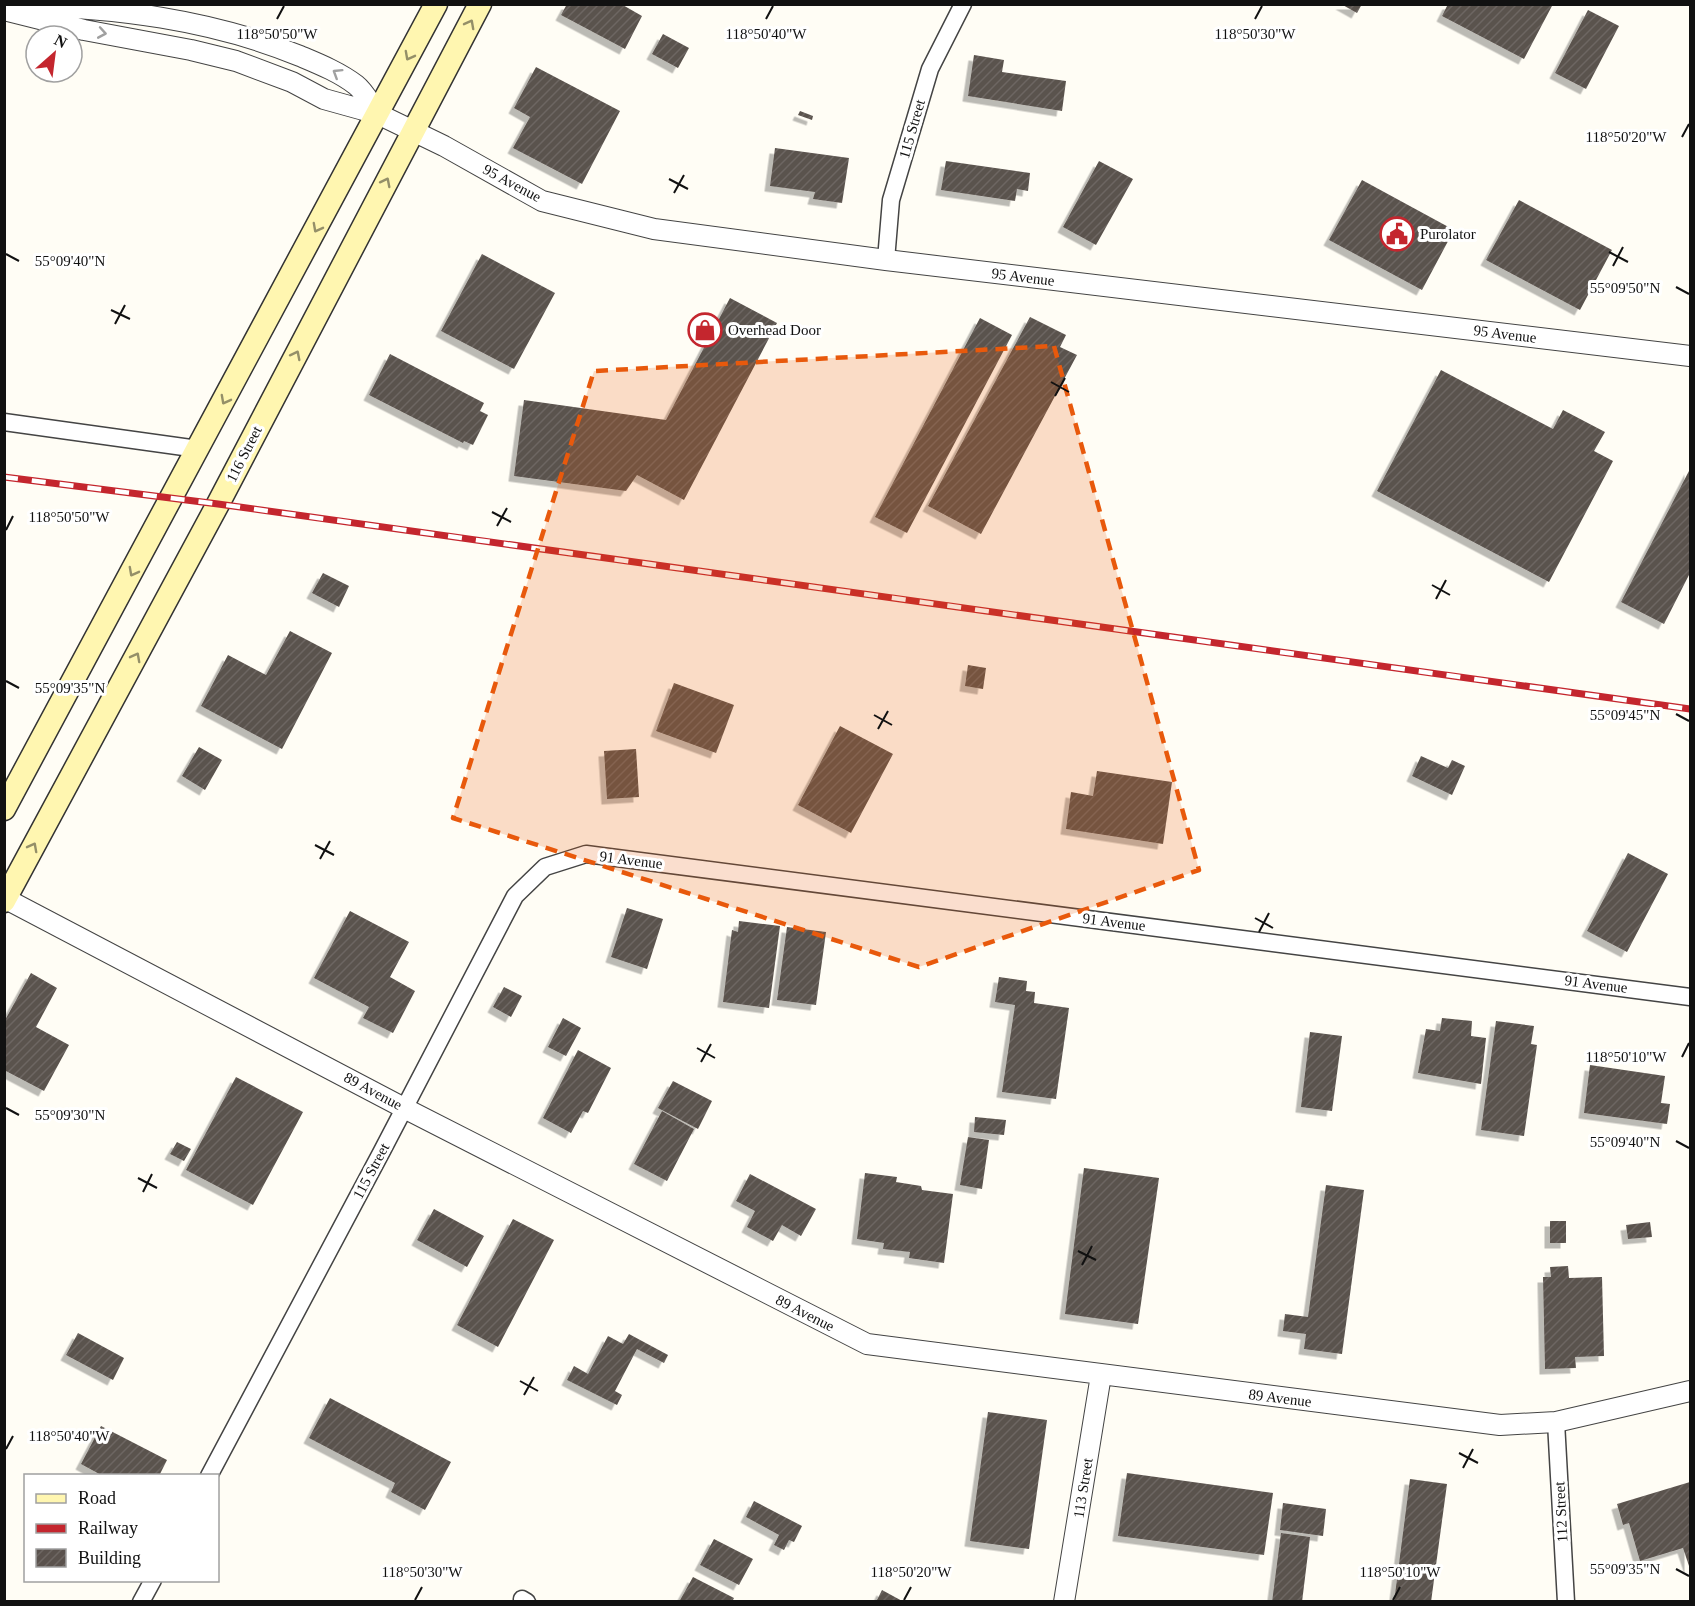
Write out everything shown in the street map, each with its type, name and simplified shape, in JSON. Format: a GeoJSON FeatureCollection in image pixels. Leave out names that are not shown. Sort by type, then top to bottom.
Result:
{"type":"FeatureCollection","features":[{"type":"Feature","properties":{"kind":"main road"},"geometry":{"type":"LineString","coordinates":[[4,809],[436,4]]}},
{"type":"Feature","properties":{"kind":"main road","name":"116 Street"},"geometry":{"type":"LineString","coordinates":[[5,899],[218,504],[480,4]]}},
{"type":"Feature","properties":{"kind":"street","name":"115 Street"},"geometry":{"type":"LineString","coordinates":[[886,260],[891,200],[930,69],[963,4]]}},
{"type":"Feature","properties":{"kind":"street","name":"95 Avenue"},"geometry":{"type":"LineString","coordinates":[[4,5],[86,7],[160,16],[223,30],[276,46],[332,69],[358,86],[378,114]]}},
{"type":"Feature","properties":{"kind":"street","name":"95 Avenue"},"geometry":{"type":"LineString","coordinates":[[4,10],[84,30],[236,61],[292,82],[324,99],[378,114],[444,146],[542,201],[654,229],[886,260],[1690,356]]}},
{"type":"Feature","properties":{"kind":"street"},"geometry":{"type":"LineString","coordinates":[[4,422],[198,449]]}},
{"type":"Feature","properties":{"kind":"street","name":"91 Avenue"},"geometry":{"type":"LineString","coordinates":[[540,872],[545,867],[586,854],[1690,996]]}},
{"type":"Feature","properties":{"kind":"street","name":"115 Street"},"geometry":{"type":"LineString","coordinates":[[210,1474],[515,897],[540,872]]}},
{"type":"Feature","properties":{"kind":"street","name":"89 Avenue"},"geometry":{"type":"LineString","coordinates":[[5,899],[404,1108],[867,1344],[1500,1425],[1556,1422],[1690,1391]]}},
{"type":"Feature","properties":{"kind":"street","name":"113 Street"},"geometry":{"type":"LineString","coordinates":[[1064,1602],[1101,1375]]}},
{"type":"Feature","properties":{"kind":"street","name":"112 Street"},"geometry":{"type":"LineString","coordinates":[[1556,1422],[1566,1602]]}},
{"type":"Feature","properties":{"kind":"street"},"geometry":{"type":"LineString","coordinates":[[141,1602],[152,1582]]}},
{"type":"Feature","properties":{"kind":"highlighted area"},"geometry":{"type":"Polygon","coordinates":[[[1054,346],[1199,870],[919,967],[453,818],[594,371],[1054,346]]]}},
{"type":"Feature","properties":{"kind":"building"},"geometry":{"type":"Polygon","coordinates":[[[567,4],[621,4],[642,16],[625,49],[561,15],[567,4]]]}},
{"type":"Feature","properties":{"kind":"building"},"geometry":{"type":"Polygon","coordinates":[[[1341,4],[1362,4],[1357,13],[1341,4]]]}},
{"type":"Feature","properties":{"kind":"building"},"geometry":{"type":"Polygon","coordinates":[[[1448,4],[1553,4],[1524,59],[1442,16],[1448,4]]]}},
{"type":"Feature","properties":{"kind":"building"},"geometry":{"type":"Polygon","coordinates":[[[1588,10],[1619,26],[1586,89],[1555,73],[1588,10]]]}},
{"type":"Feature","properties":{"kind":"building"},"geometry":{"type":"Polygon","coordinates":[[[663,34],[689,48],[678,68],[652,54],[663,34]]]}},
{"type":"Feature","properties":{"kind":"building"},"geometry":{"type":"Polygon","coordinates":[[[974,55],[1004,60],[1002,72],[1066,81],[1062,111],[968,96],[974,55]]]}},
{"type":"Feature","properties":{"kind":"building"},"geometry":{"type":"Polygon","coordinates":[[[536,67],[620,111],[582,184],[513,148],[530,117],[514,108],[536,67]]]}},
{"type":"Feature","properties":{"kind":"building"},"geometry":{"type":"Polygon","coordinates":[[[800,111],[813,116],[812,120],[798,115],[800,111]]]}},
{"type":"Feature","properties":{"kind":"building"},"geometry":{"type":"Polygon","coordinates":[[[775,148],[849,158],[842,203],[813,199],[815,192],[770,186],[775,148]]]}},
{"type":"Feature","properties":{"kind":"building"},"geometry":{"type":"Polygon","coordinates":[[[946,161],[1030,173],[1028,191],[1017,189],[1015,201],[941,190],[946,161]]]}},
{"type":"Feature","properties":{"kind":"building"},"geometry":{"type":"Polygon","coordinates":[[[1099,161],[1133,179],[1096,245],[1063,227],[1099,161]]]}},
{"type":"Feature","properties":{"kind":"building"},"geometry":{"type":"Polygon","coordinates":[[[1362,180],[1454,230],[1422,290],[1329,240],[1362,180]]]}},
{"type":"Feature","properties":{"kind":"building"},"geometry":{"type":"Polygon","coordinates":[[[1519,200],[1612,250],[1580,310],[1486,260],[1519,200]]]}},
{"type":"Feature","properties":{"kind":"building"},"geometry":{"type":"Polygon","coordinates":[[[482,254],[555,293],[514,369],[441,331],[482,254]]]}},
{"type":"Feature","properties":{"kind":"building"},"geometry":{"type":"Polygon","coordinates":[[[730,298],[777,323],[684,500],[637,475],[626,491],[514,476],[524,400],[666,420],[730,298]]]}},
{"type":"Feature","properties":{"kind":"building"},"geometry":{"type":"Polygon","coordinates":[[[1030,317],[1066,335],[1060,347],[1077,355],[981,534],[928,506],[1030,317]]]}},
{"type":"Feature","properties":{"kind":"building"},"geometry":{"type":"Polygon","coordinates":[[[980,318],[1012,335],[907,533],[875,517],[980,318]]]}},
{"type":"Feature","properties":{"kind":"building"},"geometry":{"type":"Polygon","coordinates":[[[390,354],[484,403],[480,411],[488,415],[473,445],[464,441],[463,443],[369,395],[390,354]]]}},
{"type":"Feature","properties":{"kind":"building"},"geometry":{"type":"Polygon","coordinates":[[[1441,370],[1553,429],[1563,410],[1605,432],[1594,451],[1613,461],[1549,582],[1377,491],[1441,370]]]}},
{"type":"Feature","properties":{"kind":"building"},"geometry":{"type":"Polygon","coordinates":[[[1690,469],[1690,573],[1664,624],[1621,602],[1690,469]]]}},
{"type":"Feature","properties":{"kind":"building"},"geometry":{"type":"Polygon","coordinates":[[[323,573],[349,586],[339,607],[312,593],[323,573]]]}},
{"type":"Feature","properties":{"kind":"building"},"geometry":{"type":"Polygon","coordinates":[[[290,631],[332,653],[282,749],[201,706],[228,655],[266,675],[290,631]]]}},
{"type":"Feature","properties":{"kind":"building"},"geometry":{"type":"Polygon","coordinates":[[[968,665],[986,668],[983,689],[965,686],[968,665]]]}},
{"type":"Feature","properties":{"kind":"building"},"geometry":{"type":"Polygon","coordinates":[[[674,683],[734,705],[716,753],[656,731],[674,683]]]}},
{"type":"Feature","properties":{"kind":"building"},"geometry":{"type":"Polygon","coordinates":[[[840,726],[893,754],[851,833],[798,805],[840,726]]]}},
{"type":"Feature","properties":{"kind":"building"},"geometry":{"type":"Polygon","coordinates":[[[199,747],[222,760],[205,790],[182,776],[199,747]]]}},
{"type":"Feature","properties":{"kind":"building"},"geometry":{"type":"Polygon","coordinates":[[[636,749],[639,797],[607,799],[604,751],[636,749]]]}},
{"type":"Feature","properties":{"kind":"building"},"geometry":{"type":"Polygon","coordinates":[[[1421,756],[1448,768],[1452,760],[1465,766],[1452,795],[1412,776],[1421,756]]]}},
{"type":"Feature","properties":{"kind":"building"},"geometry":{"type":"Polygon","coordinates":[[[1097,771],[1172,782],[1163,844],[1066,829],[1071,792],[1093,796],[1097,771]]]}},
{"type":"Feature","properties":{"kind":"building"},"geometry":{"type":"Polygon","coordinates":[[[1628,853],[1668,874],[1627,952],[1587,931],[1628,853]]]}},
{"type":"Feature","properties":{"kind":"building"},"geometry":{"type":"Polygon","coordinates":[[[627,908],[663,919],[647,969],[611,957],[627,908]]]}},
{"type":"Feature","properties":{"kind":"building"},"geometry":{"type":"Polygon","coordinates":[[[350,911],[409,942],[390,977],[415,991],[393,1033],[363,1018],[369,1007],[314,978],[350,911]]]}},
{"type":"Feature","properties":{"kind":"building"},"geometry":{"type":"Polygon","coordinates":[[[739,921],[780,926],[769,1008],[723,1002],[732,930],[738,932],[739,921]]]}},
{"type":"Feature","properties":{"kind":"building"},"geometry":{"type":"Polygon","coordinates":[[[787,927],[826,932],[816,1005],[777,1000],[787,927]]]}},
{"type":"Feature","properties":{"kind":"building"},"geometry":{"type":"Polygon","coordinates":[[[31,973],[57,988],[36,1027],[69,1045],[44,1091],[4,1070],[4,1022],[31,973]]]}},
{"type":"Feature","properties":{"kind":"building"},"geometry":{"type":"Polygon","coordinates":[[[999,977],[1027,981],[1026,991],[1035,992],[1034,1003],[1069,1008],[1056,1099],[1002,1092],[1015,1005],[995,1002],[999,977]]]}},
{"type":"Feature","properties":{"kind":"building"},"geometry":{"type":"Polygon","coordinates":[[[504,987],[522,996],[511,1017],[493,1007],[504,987]]]}},
{"type":"Feature","properties":{"kind":"building"},"geometry":{"type":"Polygon","coordinates":[[[563,1018],[581,1028],[566,1056],[548,1047],[563,1018]]]}},
{"type":"Feature","properties":{"kind":"building"},"geometry":{"type":"Polygon","coordinates":[[[1442,1018],[1472,1021],[1471,1036],[1486,1038],[1481,1084],[1418,1073],[1426,1029],[1440,1031],[1442,1018]]]}},
{"type":"Feature","properties":{"kind":"building"},"geometry":{"type":"Polygon","coordinates":[[[1496,1021],[1534,1026],[1531,1044],[1537,1045],[1524,1136],[1481,1130],[1496,1021]]]}},
{"type":"Feature","properties":{"kind":"building"},"geometry":{"type":"Polygon","coordinates":[[[1310,1032],[1342,1036],[1332,1111],[1301,1107],[1310,1032]]]}},
{"type":"Feature","properties":{"kind":"building"},"geometry":{"type":"Polygon","coordinates":[[[578,1050],[611,1068],[588,1113],[583,1111],[571,1133],[543,1118],[578,1050]]]}},
{"type":"Feature","properties":{"kind":"building"},"geometry":{"type":"Polygon","coordinates":[[[1590,1065],[1665,1076],[1661,1103],[1670,1104],[1667,1124],[1584,1113],[1590,1065]]]}},
{"type":"Feature","properties":{"kind":"building"},"geometry":{"type":"Polygon","coordinates":[[[236,1077],[303,1112],[253,1205],[186,1170],[236,1077]]]}},
{"type":"Feature","properties":{"kind":"building"},"geometry":{"type":"Polygon","coordinates":[[[673,1081],[712,1101],[698,1129],[658,1108],[673,1081]]]}},
{"type":"Feature","properties":{"kind":"building"},"geometry":{"type":"Polygon","coordinates":[[[662,1111],[694,1129],[667,1181],[634,1164],[662,1111]]]}},
{"type":"Feature","properties":{"kind":"building"},"geometry":{"type":"Polygon","coordinates":[[[975,1117],[1006,1120],[1004,1135],[974,1132],[975,1117]]]}},
{"type":"Feature","properties":{"kind":"building"},"geometry":{"type":"Polygon","coordinates":[[[968,1137],[989,1140],[982,1189],[960,1185],[968,1137]]]}},
{"type":"Feature","properties":{"kind":"building"},"geometry":{"type":"Polygon","coordinates":[[[177,1142],[191,1149],[184,1161],[170,1154],[177,1142]]]}},
{"type":"Feature","properties":{"kind":"building"},"geometry":{"type":"Polygon","coordinates":[[[1084,1168],[1159,1178],[1138,1324],[1065,1314],[1084,1168]]]}},
{"type":"Feature","properties":{"kind":"building"},"geometry":{"type":"Polygon","coordinates":[[[865,1173],[897,1177],[896,1182],[921,1186],[922,1190],[953,1194],[944,1263],[909,1258],[910,1252],[883,1249],[884,1243],[857,1239],[865,1173]]]}},
{"type":"Feature","properties":{"kind":"building"},"geometry":{"type":"Polygon","coordinates":[[[750,1174],[816,1209],[801,1236],[782,1225],[773,1241],[747,1227],[755,1211],[736,1201],[750,1174]]]}},
{"type":"Feature","properties":{"kind":"building"},"geometry":{"type":"Polygon","coordinates":[[[1326,1185],[1364,1190],[1342,1354],[1304,1349],[1306,1334],[1283,1331],[1285,1314],[1308,1317],[1326,1185]]]}},
{"type":"Feature","properties":{"kind":"building"},"geometry":{"type":"Polygon","coordinates":[[[434,1209],[484,1236],[467,1267],[417,1240],[434,1209]]]}},
{"type":"Feature","properties":{"kind":"building"},"geometry":{"type":"Polygon","coordinates":[[[513,1219],[554,1240],[498,1347],[457,1325],[513,1219]]]}},
{"type":"Feature","properties":{"kind":"building"},"geometry":{"type":"Polygon","coordinates":[[[1550,1221],[1566,1221],[1566,1243],[1550,1243],[1550,1221]]]}},
{"type":"Feature","properties":{"kind":"building"},"geometry":{"type":"Polygon","coordinates":[[[1650,1222],[1652,1237],[1628,1239],[1626,1225],[1650,1222]]]}},
{"type":"Feature","properties":{"kind":"building"},"geometry":{"type":"Polygon","coordinates":[[[1568,1266],[1569,1278],[1602,1277],[1604,1356],[1575,1357],[1576,1368],[1545,1369],[1543,1277],[1551,1277],[1550,1267],[1568,1266]]]}},
{"type":"Feature","properties":{"kind":"building"},"geometry":{"type":"Polygon","coordinates":[[[78,1333],[124,1358],[113,1380],[66,1355],[78,1333]]]}},
{"type":"Feature","properties":{"kind":"building"},"geometry":{"type":"Polygon","coordinates":[[[629,1334],[668,1355],[664,1363],[637,1349],[615,1391],[622,1395],[617,1405],[567,1380],[574,1366],[588,1374],[608,1336],[623,1344],[629,1334]]]}},
{"type":"Feature","properties":{"kind":"building"},"geometry":{"type":"Polygon","coordinates":[[[330,1398],[451,1462],[425,1510],[391,1492],[395,1483],[309,1438],[330,1398]]]}},
{"type":"Feature","properties":{"kind":"building"},"geometry":{"type":"Polygon","coordinates":[[[988,1412],[1047,1420],[1029,1549],[970,1541],[988,1412]]]}},
{"type":"Feature","properties":{"kind":"building"},"geometry":{"type":"Polygon","coordinates":[[[101,1426],[167,1460],[160,1474],[99,1474],[81,1464],[101,1426]]]}},
{"type":"Feature","properties":{"kind":"building"},"geometry":{"type":"Polygon","coordinates":[[[1127,1473],[1273,1493],[1264,1555],[1118,1536],[1127,1473]]]}},
{"type":"Feature","properties":{"kind":"building"},"geometry":{"type":"Polygon","coordinates":[[[1410,1479],[1447,1484],[1431,1602],[1394,1602],[1410,1479]]]}},
{"type":"Feature","properties":{"kind":"building"},"geometry":{"type":"Polygon","coordinates":[[[1690,1482],[1690,1569],[1683,1548],[1640,1561],[1629,1523],[1623,1525],[1617,1504],[1690,1482]]]}},
{"type":"Feature","properties":{"kind":"building"},"geometry":{"type":"Polygon","coordinates":[[[754,1501],[802,1526],[794,1542],[789,1540],[784,1550],[774,1545],[779,1535],[746,1517],[754,1501]]]}},
{"type":"Feature","properties":{"kind":"building"},"geometry":{"type":"Polygon","coordinates":[[[1283,1503],[1326,1509],[1323,1536],[1280,1530],[1283,1503]]]}},
{"type":"Feature","properties":{"kind":"building"},"geometry":{"type":"Polygon","coordinates":[[[1281,1533],[1310,1537],[1302,1602],[1272,1602],[1281,1533]]]}},
{"type":"Feature","properties":{"kind":"building"},"geometry":{"type":"Polygon","coordinates":[[[714,1539],[753,1559],[739,1585],[700,1565],[714,1539]]]}},
{"type":"Feature","properties":{"kind":"building"},"geometry":{"type":"Polygon","coordinates":[[[693,1577],[734,1598],[732,1602],[679,1602],[693,1577]]]}},
{"type":"Feature","properties":{"kind":"building"},"geometry":{"type":"Polygon","coordinates":[[[882,1590],[904,1602],[876,1602],[882,1590]]]}},
{"type":"Feature","properties":{"kind":"railway"},"geometry":{"type":"LineString","coordinates":[[4,477],[218,504],[1690,709]]}},
{"type":"Feature","properties":{"kind":"place","name":"Purolator"},"geometry":{"type":"Point","coordinates":[1397,234]}},
{"type":"Feature","properties":{"kind":"place","name":"Overhead Door"},"geometry":{"type":"Point","coordinates":[705,330]}}]}
